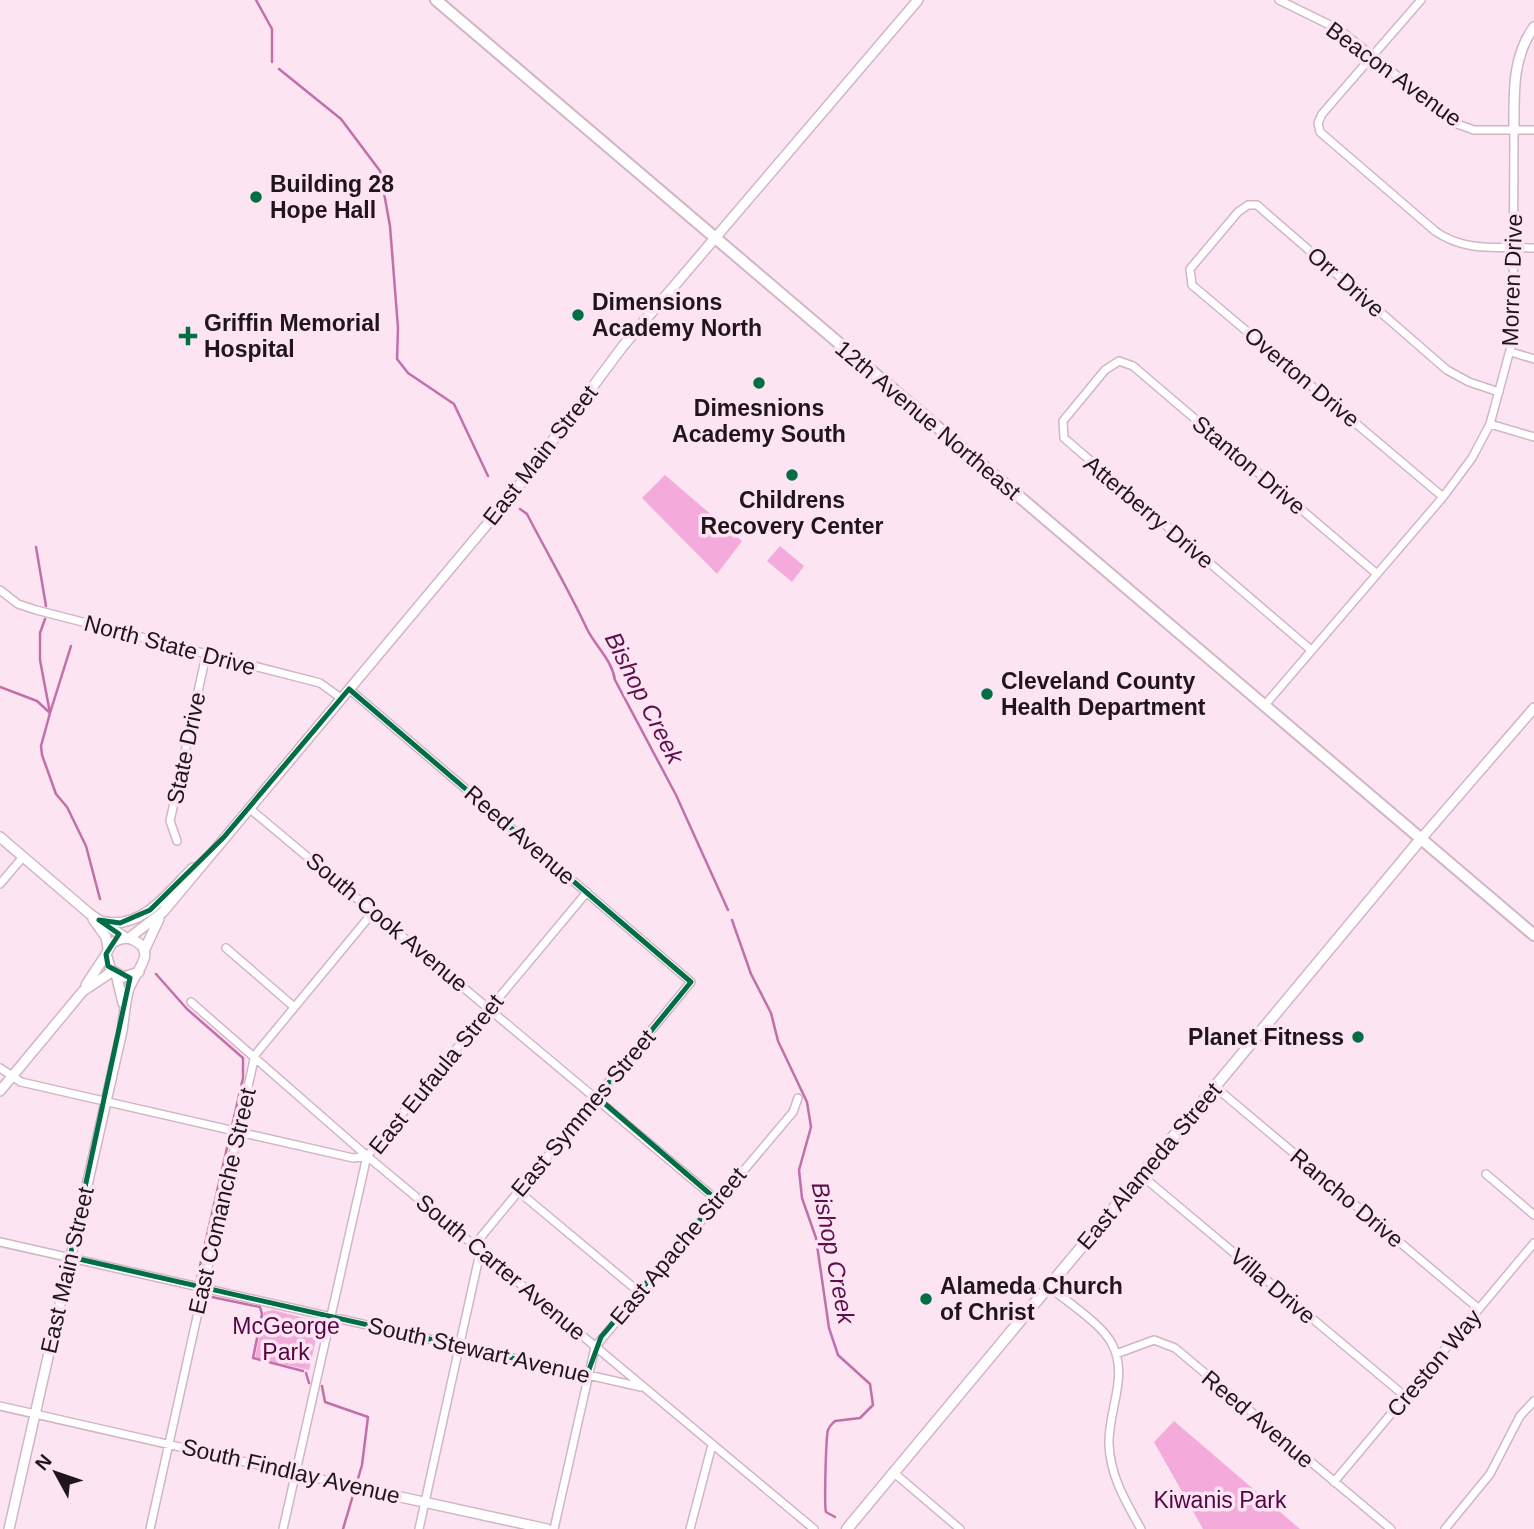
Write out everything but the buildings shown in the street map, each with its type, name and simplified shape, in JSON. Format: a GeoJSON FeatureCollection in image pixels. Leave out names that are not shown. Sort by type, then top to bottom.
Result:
{"type":"FeatureCollection","features":[{"type":"Feature","properties":{"kind":"main road","name":"12th Avenue Northeast"},"geometry":{"type":"LineString","coordinates":[[436,0],[1534,935]]}},
{"type":"Feature","properties":{"kind":"main road","name":"East Alameda Street"},"geometry":{"type":"LineString","coordinates":[[847,1529],[1420,840]]}},
{"type":"Feature","properties":{"kind":"street","name":"East Main Street"},"geometry":{"type":"LineString","coordinates":[[144,951],[163,912],[515,491],[623,346],[918,0]]}},
{"type":"Feature","properties":{"kind":"street"},"geometry":{"type":"LineString","coordinates":[[1421,0],[1319,119],[1318,128],[1445,238],[1472,247],[1534,248]]}},
{"type":"Feature","properties":{"kind":"street","name":"Beacon Avenue"},"geometry":{"type":"LineString","coordinates":[[1285,1],[1340,30],[1457,124],[1474,130],[1534,130]]}},
{"type":"Feature","properties":{"kind":"street","name":"Morren Drive"},"geometry":{"type":"LineString","coordinates":[[1264,706],[1443,497],[1472,458],[1489,424],[1511,352],[1515,247],[1516,72],[1522,48],[1534,27]]}},
{"type":"Feature","properties":{"kind":"street","name":"Orr Drive"},"geometry":{"type":"LineString","coordinates":[[1206,251],[1243,208],[1257,205],[1447,370],[1462,379],[1499,392]]}},
{"type":"Feature","properties":{"kind":"street","name":"Overton Drive"},"geometry":{"type":"LineString","coordinates":[[1206,251],[1190,269],[1192,285],[1443,497]]}},
{"type":"Feature","properties":{"kind":"street"},"geometry":{"type":"LineString","coordinates":[[1511,352],[1534,359]]}},
{"type":"Feature","properties":{"kind":"street","name":"Stanton Drive"},"geometry":{"type":"LineString","coordinates":[[1119,361],[1133,366],[1377,574]]}},
{"type":"Feature","properties":{"kind":"street","name":"Atterberry Drive"},"geometry":{"type":"LineString","coordinates":[[1119,361],[1105,370],[1067,415],[1062,426],[1064,438],[1311,650]]}},
{"type":"Feature","properties":{"kind":"street"},"geometry":{"type":"LineString","coordinates":[[1489,424],[1534,437]]}},
{"type":"Feature","properties":{"kind":"street","name":"North State Drive"},"geometry":{"type":"LineString","coordinates":[[0,590],[18,604],[36,610],[320,683],[341,698]]}},
{"type":"Feature","properties":{"kind":"street","name":"State Drive"},"geometry":{"type":"LineString","coordinates":[[177,841],[170,821],[206,655]]}},
{"type":"Feature","properties":{"kind":"street","name":"Reed Avenue"},"geometry":{"type":"LineString","coordinates":[[349,689],[691,982]]}},
{"type":"Feature","properties":{"kind":"street","name":"East Alameda Street"},"geometry":{"type":"LineString","coordinates":[[1420,840],[1534,708]]}},
{"type":"Feature","properties":{"kind":"street","name":"South Cook Avenue"},"geometry":{"type":"LineString","coordinates":[[249,808],[718,1200]]}},
{"type":"Feature","properties":{"kind":"street"},"geometry":{"type":"LineString","coordinates":[[0,837],[90,914],[127,938],[136,940],[144,951],[145,962],[139,972],[132,976],[115,973],[83,991]]}},
{"type":"Feature","properties":{"kind":"street"},"geometry":{"type":"LineString","coordinates":[[99,920],[120,923],[145,915],[225,837]]}},
{"type":"Feature","properties":{"kind":"street"},"geometry":{"type":"LineString","coordinates":[[0,884],[23,857]]}},
{"type":"Feature","properties":{"kind":"street","name":"East Eufaula Street"},"geometry":{"type":"LineString","coordinates":[[284,1529],[367,1156],[587,892]]}},
{"type":"Feature","properties":{"kind":"street","name":"East Comanche Street"},"geometry":{"type":"LineString","coordinates":[[150,1529],[236,1131],[255,1055],[374,911]]}},
{"type":"Feature","properties":{"kind":"street","name":"East Main Street"},"geometry":{"type":"LineString","coordinates":[[127,938],[163,912]]}},
{"type":"Feature","properties":{"kind":"street"},"geometry":{"type":"LineString","coordinates":[[90,914],[106,937],[107,951],[115,973]]}},
{"type":"Feature","properties":{"kind":"street"},"geometry":{"type":"LineString","coordinates":[[0,1091],[83,991],[112,943],[127,938]]}},
{"type":"Feature","properties":{"kind":"street"},"geometry":{"type":"LineString","coordinates":[[226,948],[293,1006]]}},
{"type":"Feature","properties":{"kind":"street","name":"East Main Street"},"geometry":{"type":"LineString","coordinates":[[9,1529],[106,1101],[128,989],[139,972]]}},
{"type":"Feature","properties":{"kind":"street","name":"East Main Street"},"geometry":{"type":"LineString","coordinates":[[115,973],[125,1010]]}},
{"type":"Feature","properties":{"kind":"street","name":"East Symmes Street"},"geometry":{"type":"LineString","coordinates":[[419,1529],[460,1345],[478,1246],[517,1191],[691,982]]}},
{"type":"Feature","properties":{"kind":"street","name":"South Carter Avenue"},"geometry":{"type":"LineString","coordinates":[[191,1002],[255,1055],[367,1156],[814,1529]]}},
{"type":"Feature","properties":{"kind":"street"},"geometry":{"type":"LineString","coordinates":[[0,1068],[21,1082],[353,1157],[367,1156]]}},
{"type":"Feature","properties":{"kind":"street","name":"Rancho Drive"},"geometry":{"type":"LineString","coordinates":[[1214,1086],[1479,1309]]}},
{"type":"Feature","properties":{"kind":"street","name":"East Apache Street"},"geometry":{"type":"LineString","coordinates":[[554,1529],[595,1347],[793,1112],[798,1098]]}},
{"type":"Feature","properties":{"kind":"street"},"geometry":{"type":"LineString","coordinates":[[1486,1174],[1534,1215]]}},
{"type":"Feature","properties":{"kind":"street","name":"Villa Drive"},"geometry":{"type":"LineString","coordinates":[[1141,1175],[1406,1397]]}},
{"type":"Feature","properties":{"kind":"street"},"geometry":{"type":"LineString","coordinates":[[517,1191],[639,1292]]}},
{"type":"Feature","properties":{"kind":"street","name":"South Stewart Avenue"},"geometry":{"type":"LineString","coordinates":[[0,1242],[642,1387]]}},
{"type":"Feature","properties":{"kind":"street","name":"Creston Way"},"geometry":{"type":"LineString","coordinates":[[1334,1482],[1534,1243]]}},
{"type":"Feature","properties":{"kind":"street"},"geometry":{"type":"LineString","coordinates":[[1048,1286],[1105,1334],[1116,1354],[1120,1377],[1110,1429],[1112,1466],[1119,1487],[1141,1529]]}},
{"type":"Feature","properties":{"kind":"street","name":"Reed Avenue"},"geometry":{"type":"LineString","coordinates":[[1116,1354],[1143,1342],[1164,1342],[1391,1529]]}},
{"type":"Feature","properties":{"kind":"street"},"geometry":{"type":"LineString","coordinates":[[1445,1529],[1490,1474],[1520,1416],[1534,1401]]}},
{"type":"Feature","properties":{"kind":"street","name":"South Findlay Avenue"},"geometry":{"type":"LineString","coordinates":[[0,1406],[547,1529]]}},
{"type":"Feature","properties":{"kind":"street"},"geometry":{"type":"LineString","coordinates":[[690,1529],[712,1446]]}},
{"type":"Feature","properties":{"kind":"street"},"geometry":{"type":"LineString","coordinates":[[893,1472],[960,1529]]}},
{"type":"Feature","properties":{"kind":"highlighted area"},"geometry":{"type":"Polygon","coordinates":[[[349,689],[691,982],[597,1097],[717,1200],[601,1337],[587,1375],[70,1257],[130,978],[108,966],[106,954],[119,934],[99,920],[120,923],[150,910],[224,837],[349,689]]]}},
{"type":"Feature","properties":{"kind":"green space"},"geometry":{"type":"Polygon","coordinates":[[[665,475],[742,541],[717,574],[642,498],[665,475]]]}},
{"type":"Feature","properties":{"kind":"green space"},"geometry":{"type":"Polygon","coordinates":[[[780,546],[804,566],[792,582],[767,561],[780,546]]]}},
{"type":"Feature","properties":{"kind":"green space","name":"McGeorge Park"},"geometry":{"type":"Polygon","coordinates":[[[273,1310],[320,1322],[309,1370],[255,1358],[264,1312],[273,1310]]]}},
{"type":"Feature","properties":{"kind":"green space","name":"Kiwanis Park"},"geometry":{"type":"Polygon","coordinates":[[[1174,1421],[1300,1529],[1203,1529],[1154,1442],[1174,1421]]]}},
{"type":"Feature","properties":{"kind":"waterway","name":"Bishop Creek"},"geometry":{"type":"LineString","coordinates":[[256,0],[272,29],[272,62]]}},
{"type":"Feature","properties":{"kind":"waterway","name":"Bishop Creek"},"geometry":{"type":"LineString","coordinates":[[279,69],[341,119],[380,171],[390,226],[398,328],[397,359],[408,373],[454,404],[488,476]]}},
{"type":"Feature","properties":{"kind":"waterway","name":"Bishop Creek"},"geometry":{"type":"LineString","coordinates":[[520,509],[527,514],[587,629],[611,666],[615,680],[676,795],[728,910]]}},
{"type":"Feature","properties":{"kind":"waterway"},"geometry":{"type":"LineString","coordinates":[[36,547],[46,606]]}},
{"type":"Feature","properties":{"kind":"waterway"},"geometry":{"type":"LineString","coordinates":[[45,619],[40,633],[40,660],[50,713],[41,746],[42,755],[56,794],[67,807],[86,846],[100,899]]}},
{"type":"Feature","properties":{"kind":"waterway"},"geometry":{"type":"LineString","coordinates":[[0,687],[37,701],[50,713],[71,646]]}},
{"type":"Feature","properties":{"kind":"waterway","name":"Bishop Creek"},"geometry":{"type":"LineString","coordinates":[[732,920],[751,974],[771,1013],[778,1041],[807,1102],[811,1127],[799,1170],[802,1198],[816,1238],[829,1328],[838,1355],[870,1384],[873,1405],[860,1418],[835,1421],[828,1430],[825,1507],[826,1512],[835,1517]]}},
{"type":"Feature","properties":{"kind":"waterway"},"geometry":{"type":"LineString","coordinates":[[156,974],[187,1009],[243,1058],[243,1078],[197,1279]]}},
{"type":"Feature","properties":{"kind":"waterway"},"geometry":{"type":"LineString","coordinates":[[207,1296],[260,1307],[262,1314],[253,1358],[303,1371]]}},
{"type":"Feature","properties":{"kind":"waterway"},"geometry":{"type":"LineString","coordinates":[[306,1373],[309,1383]]}},
{"type":"Feature","properties":{"kind":"waterway"},"geometry":{"type":"LineString","coordinates":[[322,1386],[325,1402],[368,1417],[362,1465],[343,1529]]}},
{"type":"Feature","properties":{"kind":"place","name":"Building 28 Hope Hall"},"geometry":{"type":"Point","coordinates":[256,197]}},
{"type":"Feature","properties":{"kind":"place","name":"Dimensions Academy North"},"geometry":{"type":"Point","coordinates":[578,315]}},
{"type":"Feature","properties":{"kind":"place","name":"Griffin Memorial Hospital"},"geometry":{"type":"Point","coordinates":[188,336]}},
{"type":"Feature","properties":{"kind":"place","name":"Dimesnions Academy South"},"geometry":{"type":"Point","coordinates":[759,383]}},
{"type":"Feature","properties":{"kind":"place","name":"Childrens Recovery Center"},"geometry":{"type":"Point","coordinates":[792,475]}},
{"type":"Feature","properties":{"kind":"place","name":"Cleveland County Health Department"},"geometry":{"type":"Point","coordinates":[987,694]}},
{"type":"Feature","properties":{"kind":"place","name":"Planet Fitness"},"geometry":{"type":"Point","coordinates":[1358,1037]}},
{"type":"Feature","properties":{"kind":"place","name":"Alameda Church of Christ"},"geometry":{"type":"Point","coordinates":[926,1299]}}]}
